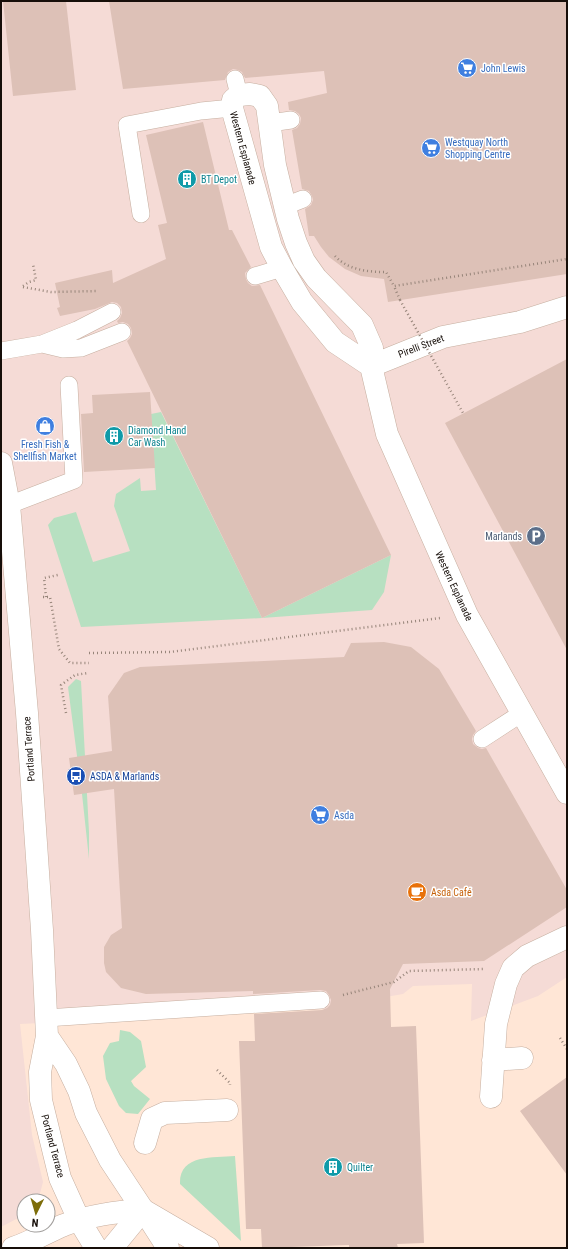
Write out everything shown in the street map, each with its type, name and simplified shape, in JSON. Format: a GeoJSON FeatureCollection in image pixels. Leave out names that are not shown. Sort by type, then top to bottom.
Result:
{"type":"FeatureCollection","features":[{"type":"Feature","properties":{"kind":"street","name":"Western Esplanade"},"geometry":{"type":"LineString","coordinates":[[371,366],[335,342],[302,302],[271,247],[265,228],[235,94],[260,96],[281,121],[275,165],[294,203],[296,244],[304,261],[316,278],[362,325],[372,348],[371,366],[387,434],[466,615],[567,793]]}},
{"type":"Feature","properties":{"kind":"street","name":"Pirelli Street"},"geometry":{"type":"LineString","coordinates":[[371,366],[443,337],[520,322],[567,307]]}},
{"type":"Feature","properties":{"kind":"street","name":"Pirelli Street"},"geometry":{"type":"LineString","coordinates":[[520,322],[567,321]]}},
{"type":"Feature","properties":{"kind":"street","name":"Portland Terrace"},"geometry":{"type":"LineString","coordinates":[[1,463],[9,504],[34,812],[46,1027],[40,1072],[41,1100],[60,1178],[79,1220],[96,1248]]}},
{"type":"Feature","properties":{"kind":"street"},"geometry":{"type":"LineString","coordinates":[[491,1097],[496,1024],[506,984],[513,968],[526,956],[567,937]]}},
{"type":"Feature","properties":{"kind":"street"},"geometry":{"type":"LineString","coordinates":[[46,1027],[66,1064],[79,1092],[86,1113],[107,1155],[168,1248]]}},
{"type":"Feature","properties":{"kind":"street"},"geometry":{"type":"LineString","coordinates":[[493,1060],[522,1058]]}},
{"type":"Feature","properties":{"kind":"street"},"geometry":{"type":"LineString","coordinates":[[145,1144],[152,1119],[165,1113],[227,1110]]}},
{"type":"Feature","properties":{"kind":"street"},"geometry":{"type":"LineString","coordinates":[[112,1248],[143,1210]]}},
{"type":"Feature","properties":{"kind":"street"},"geometry":{"type":"LineString","coordinates":[[13,1248],[63,1225],[79,1220],[116,1212],[143,1210],[208,1248]]}},
{"type":"Feature","properties":{"kind":"lane"},"geometry":{"type":"LineString","coordinates":[[141,214],[127,125],[202,111],[235,94]]}},
{"type":"Feature","properties":{"kind":"lane"},"geometry":{"type":"LineString","coordinates":[[255,276],[282,268]]}},
{"type":"Feature","properties":{"kind":"lane"},"geometry":{"type":"LineString","coordinates":[[1,351],[42,344],[77,330],[112,312]]}},
{"type":"Feature","properties":{"kind":"lane"},"geometry":{"type":"LineString","coordinates":[[42,344],[62,349],[82,348],[122,332]]}},
{"type":"Feature","properties":{"kind":"lane"},"geometry":{"type":"LineString","coordinates":[[9,504],[74,480],[69,386]]}},
{"type":"Feature","properties":{"kind":"lane"},"geometry":{"type":"LineString","coordinates":[[482,740],[522,713]]}},
{"type":"Feature","properties":{"kind":"lane"},"geometry":{"type":"LineString","coordinates":[[46,1027],[321,1000]]}},
{"type":"Feature","properties":{"kind":"path"},"geometry":{"type":"LineString","coordinates":[[332,253],[350,266],[364,271],[386,272],[463,413]]}},
{"type":"Feature","properties":{"kind":"path"},"geometry":{"type":"LineString","coordinates":[[394,286],[567,259]]}},
{"type":"Feature","properties":{"kind":"path"},"geometry":{"type":"LineString","coordinates":[[33,264],[36,280],[23,286],[51,292],[102,291]]}},
{"type":"Feature","properties":{"kind":"path"},"geometry":{"type":"LineString","coordinates":[[46,597],[44,578],[58,575]]}},
{"type":"Feature","properties":{"kind":"path"},"geometry":{"type":"LineString","coordinates":[[40,597],[50,597],[59,650],[70,663],[89,663]]}},
{"type":"Feature","properties":{"kind":"path"},"geometry":{"type":"LineString","coordinates":[[89,653],[170,652],[466,615]]}},
{"type":"Feature","properties":{"kind":"path"},"geometry":{"type":"LineString","coordinates":[[66,713],[61,685],[75,674],[88,673]]}},
{"type":"Feature","properties":{"kind":"path"},"geometry":{"type":"LineString","coordinates":[[321,1000],[394,982],[409,971],[513,968]]}},
{"type":"Feature","properties":{"kind":"path"},"geometry":{"type":"LineString","coordinates":[[560,1038],[567,1049]]}},
{"type":"Feature","properties":{"kind":"shaded area"},"geometry":{"type":"Polygon","coordinates":[[[1,1],[567,1],[567,977],[538,996],[471,1021],[472,984],[413,986],[403,994],[327,1009],[20,1024],[32,1135],[43,1182],[40,1193],[16,1193],[16,1219],[1,1227],[1,1]]]}},
{"type":"Feature","properties":{"kind":"green space"},"geometry":{"type":"Polygon","coordinates":[[[161,412],[262,618],[81,627],[48,525],[54,518],[76,512],[93,562],[130,551],[114,506],[116,494],[140,478],[141,491],[156,490],[151,414],[161,412]]]}},
{"type":"Feature","properties":{"kind":"green space"},"geometry":{"type":"Polygon","coordinates":[[[391,555],[384,592],[372,610],[262,618],[391,555]]]}},
{"type":"Feature","properties":{"kind":"green space"},"geometry":{"type":"Polygon","coordinates":[[[76,679],[81,681],[89,832],[89,859],[68,687],[76,679]]]}},
{"type":"Feature","properties":{"kind":"green space"},"geometry":{"type":"Polygon","coordinates":[[[120,1030],[130,1032],[141,1041],[146,1067],[131,1081],[134,1086],[150,1099],[138,1114],[126,1113],[119,1106],[106,1079],[103,1056],[110,1043],[119,1041],[120,1030]]]}},
{"type":"Feature","properties":{"kind":"green space"},"geometry":{"type":"Polygon","coordinates":[[[235,1156],[241,1241],[180,1184],[181,1174],[185,1167],[191,1162],[208,1158],[235,1156]]]}},
{"type":"Feature","properties":{"kind":"building"},"geometry":{"type":"Polygon","coordinates":[[[3,1],[66,1],[76,90],[13,96],[3,1]]]}},
{"type":"Feature","properties":{"kind":"building","name":"Westquay North Shopping Centre"},"geometry":{"type":"Polygon","coordinates":[[[109,1],[567,1],[567,274],[388,302],[384,279],[361,276],[345,269],[329,257],[314,236],[309,236],[305,209],[311,205],[313,200],[309,191],[302,189],[292,130],[297,128],[300,124],[301,118],[295,111],[289,110],[288,102],[327,93],[324,71],[245,78],[242,72],[233,69],[228,72],[225,80],[123,89],[109,1]]]}},
{"type":"Feature","properties":{"kind":"building"},"geometry":{"type":"Polygon","coordinates":[[[203,122],[229,230],[232,230],[251,267],[245,273],[246,279],[252,286],[260,285],[391,555],[262,618],[127,341],[132,334],[131,328],[128,324],[123,322],[118,323],[117,321],[122,313],[121,307],[117,303],[112,302],[95,309],[60,316],[57,308],[60,307],[55,283],[112,270],[113,283],[166,259],[158,225],[167,223],[146,135],[203,122]]]}},
{"type":"Feature","properties":{"kind":"building","name":"Marlands"},"geometry":{"type":"Polygon","coordinates":[[[567,359],[567,650],[445,423],[567,359]]]}},
{"type":"Feature","properties":{"kind":"building","name":"Diamond Hand Car Wash"},"geometry":{"type":"Polygon","coordinates":[[[150,392],[155,468],[84,472],[81,414],[93,413],[92,395],[150,392]]]}},
{"type":"Feature","properties":{"kind":"building","name":"Asda"},"geometry":{"type":"Polygon","coordinates":[[[384,642],[411,647],[439,669],[476,731],[472,739],[473,744],[478,748],[486,748],[567,890],[567,907],[484,961],[403,964],[390,989],[391,1027],[416,1026],[424,1243],[397,1244],[398,1248],[349,1248],[349,1245],[262,1248],[261,1229],[246,1229],[239,1041],[255,1041],[254,1014],[322,1010],[330,1005],[331,1000],[326,991],[320,990],[253,994],[253,991],[146,994],[121,988],[106,972],[104,963],[104,947],[111,935],[122,928],[114,789],[74,795],[69,758],[112,751],[108,696],[124,673],[140,667],[344,657],[351,643],[384,642]]]}},
{"type":"Feature","properties":{"kind":"building"},"geometry":{"type":"Polygon","coordinates":[[[567,1077],[567,1175],[520,1111],[567,1077]]]}},
{"type":"Feature","properties":{"kind":"place","name":"John Lewis"},"geometry":{"type":"Point","coordinates":[467,68]}},
{"type":"Feature","properties":{"kind":"place","name":"Westquay North Shopping Centre"},"geometry":{"type":"Point","coordinates":[431,148]}},
{"type":"Feature","properties":{"kind":"place","name":"BT Depot"},"geometry":{"type":"Point","coordinates":[187,179]}},
{"type":"Feature","properties":{"kind":"place","name":"Fresh Fish & Shellfish Market"},"geometry":{"type":"Point","coordinates":[45,426]}},
{"type":"Feature","properties":{"kind":"place","name":"Diamond Hand Car Wash"},"geometry":{"type":"Point","coordinates":[114,436]}},
{"type":"Feature","properties":{"kind":"place","name":"Marlands"},"geometry":{"type":"Point","coordinates":[536,536]}},
{"type":"Feature","properties":{"kind":"place","name":"ASDA & Marlands"},"geometry":{"type":"Point","coordinates":[76,776]}},
{"type":"Feature","properties":{"kind":"place","name":"Asda"},"geometry":{"type":"Point","coordinates":[320,815]}},
{"type":"Feature","properties":{"kind":"place","name":"Asda Café"},"geometry":{"type":"Point","coordinates":[417,892]}},
{"type":"Feature","properties":{"kind":"place","name":"Quilter"},"geometry":{"type":"Point","coordinates":[333,1167]}}]}
